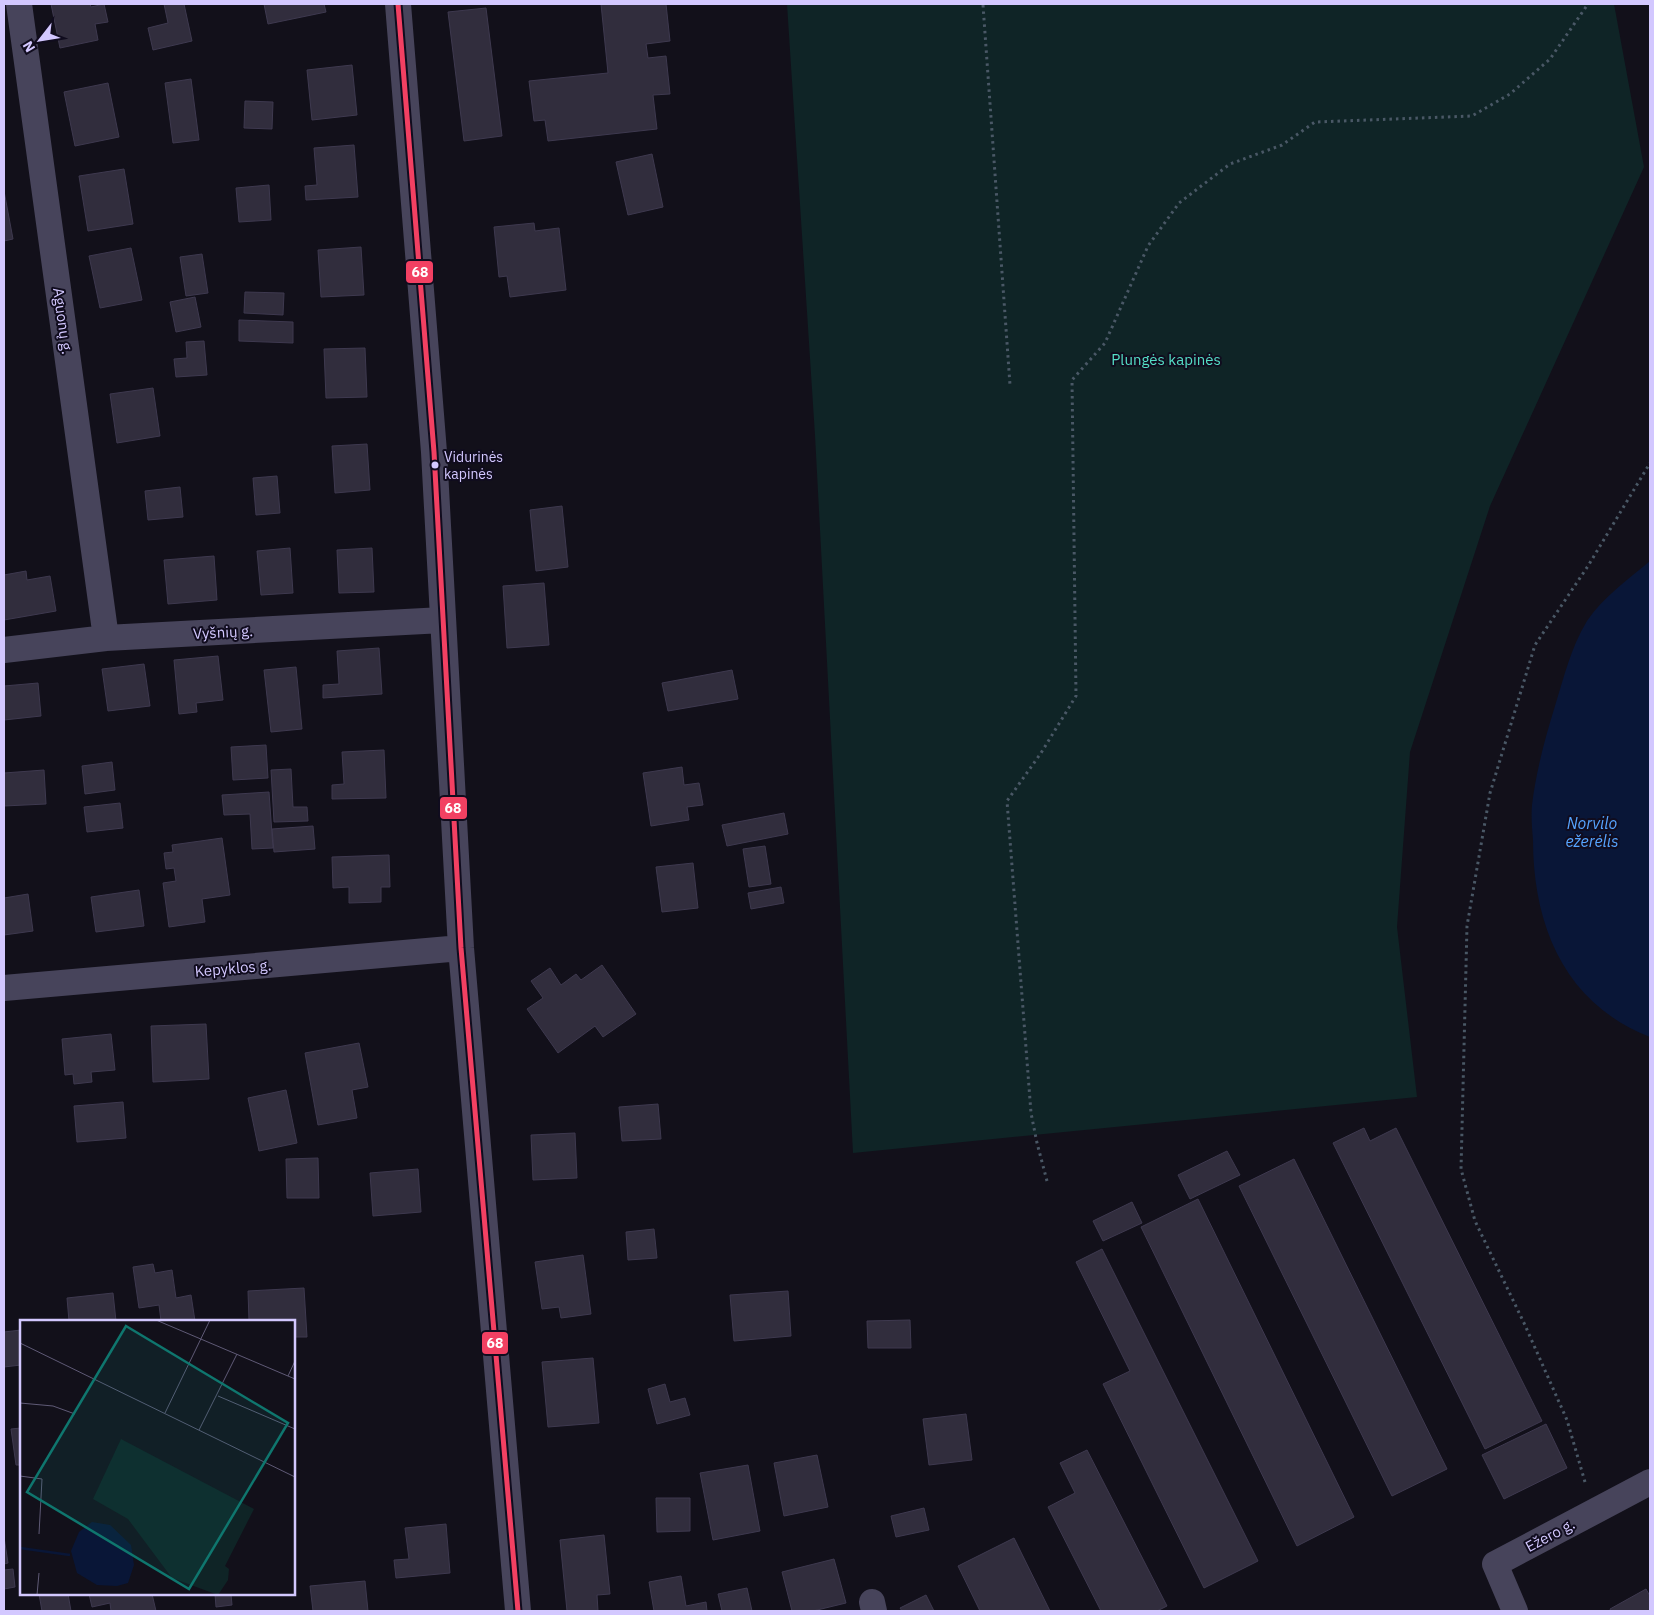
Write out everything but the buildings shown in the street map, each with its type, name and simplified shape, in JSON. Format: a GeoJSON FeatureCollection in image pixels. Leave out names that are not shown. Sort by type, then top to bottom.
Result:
{"type":"FeatureCollection","features":[{"type":"Feature","properties":{"kind":"street","name":"Aguonų g."},"geometry":{"type":"LineString","coordinates":[[19,4],[106,638]]}},
{"type":"Feature","properties":{"kind":"street"},"geometry":{"type":"LineString","coordinates":[[398,4],[434,452],[462,948],[518,1611]]}},
{"type":"Feature","properties":{"kind":"street","name":"Vyšnių g."},"geometry":{"type":"LineString","coordinates":[[4,650],[106,638],[443,620]]}},
{"type":"Feature","properties":{"kind":"street","name":"Kepyklos g."},"geometry":{"type":"LineString","coordinates":[[4,988],[462,948]]}},
{"type":"Feature","properties":{"kind":"street","name":"Ežero g."},"geometry":{"type":"LineString","coordinates":[[1515,1611],[1495,1564],[1650,1482]]}},
{"type":"Feature","properties":{"kind":"path"},"geometry":{"type":"LineString","coordinates":[[1047,1181],[1031,1113],[1007,801],[1041,753],[1076,696],[1072,380],[1105,343],[1148,246],[1178,202],[1230,164],[1282,145],[1315,122],[1472,116],[1510,94],[1550,59],[1588,4]]}},
{"type":"Feature","properties":{"kind":"path"},"geometry":{"type":"LineString","coordinates":[[983,5],[1010,385]]}},
{"type":"Feature","properties":{"kind":"path"},"geometry":{"type":"LineString","coordinates":[[1594,1512],[1567,1420],[1524,1323],[1475,1221],[1461,1169],[1467,926],[1490,793],[1535,645],[1588,566],[1650,463]]}},
{"type":"Feature","properties":{"kind":"green space","name":"Plungės kapinės"},"geometry":{"type":"Polygon","coordinates":[[[787,4],[1614,4],[1644,167],[1490,506],[1410,752],[1397,927],[1417,1097],[853,1153],[815,435],[787,4]]]}},
{"type":"Feature","properties":{"kind":"water","name":"Norvilo ežerėlis"},"geometry":{"type":"Polygon","coordinates":[[[1650,561],[1650,1037],[1621,1023],[1596,1004],[1576,983],[1560,958],[1548,931],[1539,902],[1535,872],[1532,805],[1544,743],[1565,673],[1581,631],[1593,612],[1650,561]]]}},
{"type":"Feature","properties":{"kind":"transit line","name":"68"},"geometry":{"type":"LineString","coordinates":[[398,4],[434,452],[461,948],[518,1611]]}},
{"type":"Feature","properties":{"kind":"place","name":"Vidurinės kapinės"},"geometry":{"type":"Point","coordinates":[435,465]}}]}
